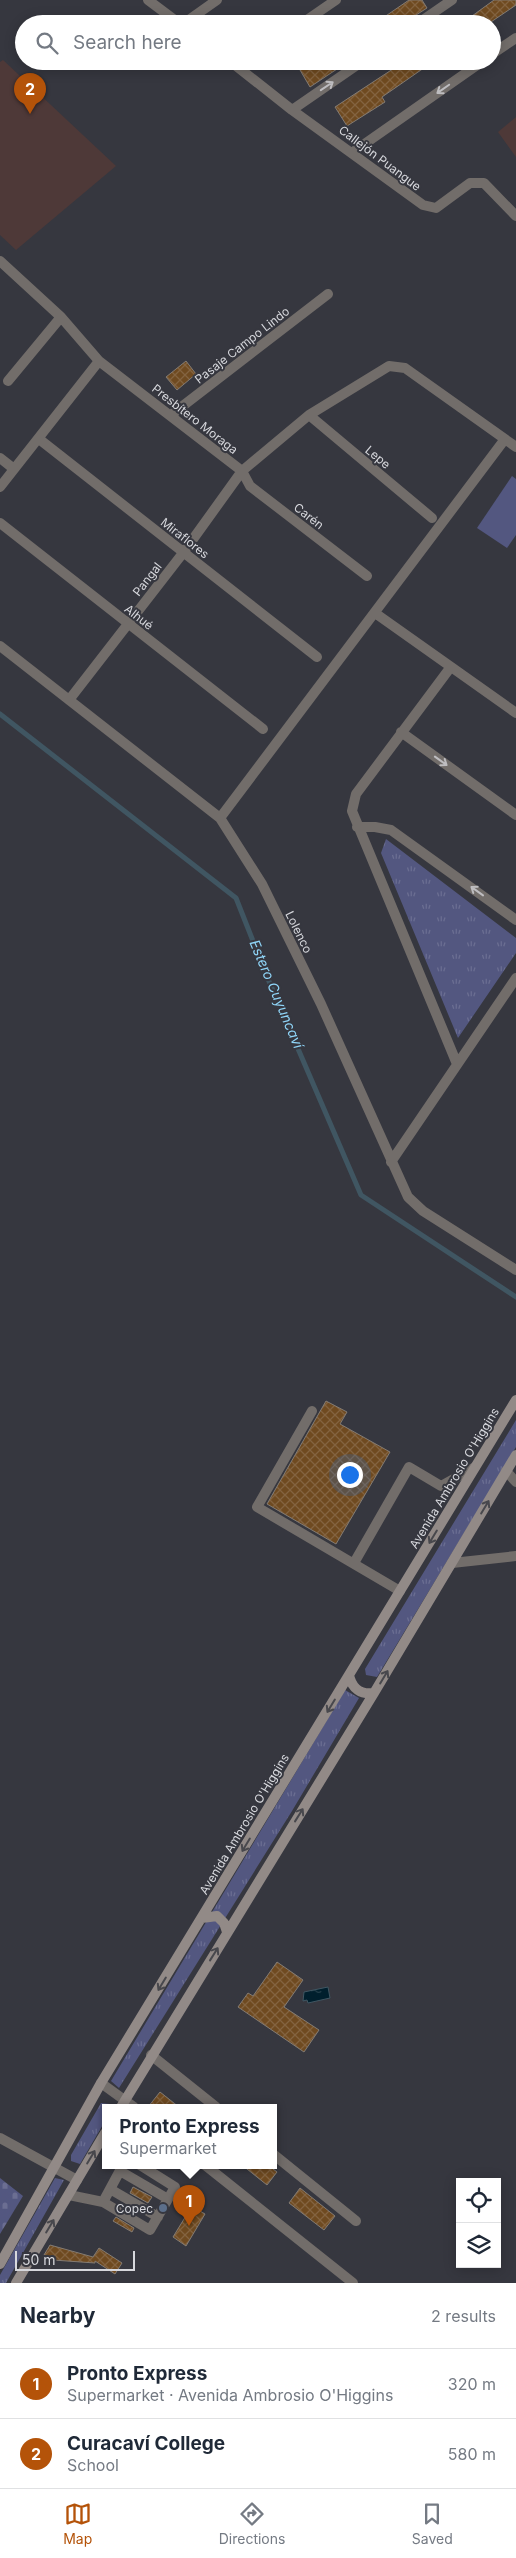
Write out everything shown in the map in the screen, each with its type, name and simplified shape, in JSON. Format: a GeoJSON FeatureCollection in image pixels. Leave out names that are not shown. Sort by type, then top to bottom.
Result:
{"type":"FeatureCollection","features":[{"type":"Feature","properties":{"kind":"main road","name":"Avenida Ambrosio O'Higgins"},"geometry":{"type":"LineString","coordinates":[[0,2264],[101,2083],[516,1400]]}},
{"type":"Feature","properties":{"kind":"main road"},"geometry":{"type":"LineString","coordinates":[[123,2104],[151,2055],[374,1693],[516,1455]]}},
{"type":"Feature","properties":{"kind":"main road"},"geometry":{"type":"LineString","coordinates":[[349,1675],[354,1687],[358,1691],[374,1693]]}},
{"type":"Feature","properties":{"kind":"main road"},"geometry":{"type":"LineString","coordinates":[[202,1918],[216,1916],[224,1923],[227,1932]]}},
{"type":"Feature","properties":{"kind":"main road"},"geometry":{"type":"LineString","coordinates":[[16,2283],[102,2138]]}},
{"type":"Feature","properties":{"kind":"street"},"geometry":{"type":"LineString","coordinates":[[148,0],[169,15]]}},
{"type":"Feature","properties":{"kind":"street"},"geometry":{"type":"LineString","coordinates":[[195,15],[218,0]]}},
{"type":"Feature","properties":{"kind":"street"},"geometry":{"type":"LineString","coordinates":[[314,15],[336,0]]}},
{"type":"Feature","properties":{"kind":"street"},"geometry":{"type":"LineString","coordinates":[[430,15],[452,0]]}},
{"type":"Feature","properties":{"kind":"street"},"geometry":{"type":"LineString","coordinates":[[501,48],[516,38]]}},
{"type":"Feature","properties":{"kind":"street","name":"Callejón Puangue"},"geometry":{"type":"LineString","coordinates":[[246,70],[292,110],[352,152],[423,206],[436,208],[470,183],[484,184],[516,216]]}},
{"type":"Feature","properties":{"kind":"street"},"geometry":{"type":"LineString","coordinates":[[292,110],[349,70]]}},
{"type":"Feature","properties":{"kind":"street"},"geometry":{"type":"LineString","coordinates":[[352,152],[469,70]]}},
{"type":"Feature","properties":{"kind":"street","name":"Presbítero Moraga"},"geometry":{"type":"LineString","coordinates":[[2,266],[61,317],[99,361],[242,471],[309,415],[389,366],[405,368],[516,447]]}},
{"type":"Feature","properties":{"kind":"street","name":"Pasaje Campo Lindo"},"geometry":{"type":"LineString","coordinates":[[170,415],[328,294]]}},
{"type":"Feature","properties":{"kind":"street"},"geometry":{"type":"LineString","coordinates":[[8,381],[61,317]]}},
{"type":"Feature","properties":{"kind":"street"},"geometry":{"type":"LineString","coordinates":[[0,487],[99,361]]}},
{"type":"Feature","properties":{"kind":"street","name":"Lepe"},"geometry":{"type":"LineString","coordinates":[[309,415],[432,518]]}},
{"type":"Feature","properties":{"kind":"street","name":"Miraflores"},"geometry":{"type":"LineString","coordinates":[[39,438],[317,657]]}},
{"type":"Feature","properties":{"kind":"street"},"geometry":{"type":"LineString","coordinates":[[220,818],[505,440]]}},
{"type":"Feature","properties":{"kind":"street"},"geometry":{"type":"LineString","coordinates":[[0,458],[14,469]]}},
{"type":"Feature","properties":{"kind":"street","name":"Pangal"},"geometry":{"type":"LineString","coordinates":[[69,700],[183,553],[242,471]]}},
{"type":"Feature","properties":{"kind":"street","name":"Carén"},"geometry":{"type":"LineString","coordinates":[[242,471],[250,486],[367,576]]}},
{"type":"Feature","properties":{"kind":"street","name":"Alhué"},"geometry":{"type":"LineString","coordinates":[[0,523],[263,729]]}},
{"type":"Feature","properties":{"kind":"street"},"geometry":{"type":"LineString","coordinates":[[375,613],[516,713]]}},
{"type":"Feature","properties":{"kind":"street","name":"Lolenco"},"geometry":{"type":"LineString","coordinates":[[0,646],[220,818],[262,884],[321,1004],[408,1197],[415,1205],[516,1270]]}},
{"type":"Feature","properties":{"kind":"street"},"geometry":{"type":"LineString","coordinates":[[450,668],[401,732],[354,799],[352,811],[357,827],[457,1064]]}},
{"type":"Feature","properties":{"kind":"street"},"geometry":{"type":"LineString","coordinates":[[401,732],[516,815]]}},
{"type":"Feature","properties":{"kind":"street"},"geometry":{"type":"LineString","coordinates":[[357,827],[375,826],[391,830],[516,920]]}},
{"type":"Feature","properties":{"kind":"street"},"geometry":{"type":"LineString","coordinates":[[391,1162],[516,978]]}},
{"type":"Feature","properties":{"kind":"street"},"geometry":{"type":"LineString","coordinates":[[312,1411],[257,1507],[400,1591]]}},
{"type":"Feature","properties":{"kind":"street"},"geometry":{"type":"LineString","coordinates":[[354,1563],[409,1467],[441,1486],[475,1467]]}},
{"type":"Feature","properties":{"kind":"street"},"geometry":{"type":"LineString","coordinates":[[506,1471],[516,1482]]}},
{"type":"Feature","properties":{"kind":"street"},"geometry":{"type":"LineString","coordinates":[[452,1562],[516,1556]]}},
{"type":"Feature","properties":{"kind":"street"},"geometry":{"type":"LineString","coordinates":[[151,2055],[212,2104]]}},
{"type":"Feature","properties":{"kind":"street"},"geometry":{"type":"LineString","coordinates":[[101,2083],[123,2104]]}},
{"type":"Feature","properties":{"kind":"street"},"geometry":{"type":"LineString","coordinates":[[0,2138],[77,2180]]}},
{"type":"Feature","properties":{"kind":"street"},"geometry":{"type":"LineString","coordinates":[[277,2157],[356,2221]]}},
{"type":"Feature","properties":{"kind":"street"},"geometry":{"type":"LineString","coordinates":[[103,2202],[121,2169]]}},
{"type":"Feature","properties":{"kind":"street"},"geometry":{"type":"LineString","coordinates":[[123,2169],[168,2199]]}},
{"type":"Feature","properties":{"kind":"street"},"geometry":{"type":"LineString","coordinates":[[69,2195],[103,2202],[150,2230],[176,2187],[147,2169]]}},
{"type":"Feature","properties":{"kind":"street"},"geometry":{"type":"LineString","coordinates":[[210,2169],[353,2283]]}},
{"type":"Feature","properties":{"kind":"street"},"geometry":{"type":"LineString","coordinates":[[110,2189],[158,2217]]}},
{"type":"Feature","properties":{"kind":"shaded area"},"geometry":{"type":"Polygon","coordinates":[[[3,60],[116,166],[16,250],[0,235],[0,62],[3,60]]]}},
{"type":"Feature","properties":{"kind":"shaded area"},"geometry":{"type":"Polygon","coordinates":[[[516,117],[516,157],[498,132],[516,117]]]}},
{"type":"Feature","properties":{"kind":"green space"},"geometry":{"type":"Polygon","coordinates":[[[512,476],[516,479],[516,535],[507,548],[477,528],[512,476]]]}},
{"type":"Feature","properties":{"kind":"green space"},"geometry":{"type":"Polygon","coordinates":[[[386,839],[516,938],[516,953],[458,1038],[381,853],[386,839]]]}},
{"type":"Feature","properties":{"kind":"green space"},"geometry":{"type":"Polygon","coordinates":[[[516,1420],[516,1447],[377,1677],[366,1675],[365,1669],[516,1420]]]}},
{"type":"Feature","properties":{"kind":"green space"},"geometry":{"type":"Polygon","coordinates":[[[345,1690],[359,1698],[292,1811],[119,2088],[111,2081],[345,1690]]]}},
{"type":"Feature","properties":{"kind":"green space"},"geometry":{"type":"Polygon","coordinates":[[[101,2103],[110,2104],[102,2104],[102,2126],[80,2164],[71,2161],[71,2155],[101,2103]]]}},
{"type":"Feature","properties":{"kind":"green space"},"geometry":{"type":"Polygon","coordinates":[[[0,2178],[23,2196],[0,2234],[0,2178]]]}},
{"type":"Feature","properties":{"kind":"green space"},"geometry":{"type":"Polygon","coordinates":[[[55,2178],[64,2180],[6,2283],[0,2283],[0,2275],[55,2178]]]}},
{"type":"Feature","properties":{"kind":"water"},"geometry":{"type":"Polygon","coordinates":[[[328,1987],[330,1998],[308,2003],[307,2000],[303,2001],[304,1992],[328,1987]]]}},
{"type":"Feature","properties":{"kind":"building"},"geometry":{"type":"Polygon","coordinates":[[[409,0],[422,0],[427,8],[416,15],[387,15],[409,0]]]}},
{"type":"Feature","properties":{"kind":"building"},"geometry":{"type":"Polygon","coordinates":[[[494,0],[516,0],[516,5],[501,15],[473,15],[494,0]]]}},
{"type":"Feature","properties":{"kind":"building"},"geometry":{"type":"Polygon","coordinates":[[[300,70],[336,70],[310,87],[300,70]]]}},
{"type":"Feature","properties":{"kind":"building"},"geometry":{"type":"Polygon","coordinates":[[[391,70],[421,70],[382,97],[385,102],[347,126],[335,107],[391,70]]]}},
{"type":"Feature","properties":{"kind":"building"},"geometry":{"type":"Polygon","coordinates":[[[186,361],[196,374],[177,390],[166,377],[186,361]]]}},
{"type":"Feature","properties":{"kind":"building"},"geometry":{"type":"Polygon","coordinates":[[[326,1401],[347,1412],[340,1424],[390,1452],[336,1544],[267,1504],[326,1401]]]}},
{"type":"Feature","properties":{"kind":"building"},"geometry":{"type":"Polygon","coordinates":[[[277,1962],[303,1980],[284,2007],[319,2030],[304,2052],[238,2007],[248,1993],[253,1996],[277,1962]]]}},
{"type":"Feature","properties":{"kind":"building"},"geometry":{"type":"Polygon","coordinates":[[[160,2092],[175,2104],[150,2104],[160,2092]]]}},
{"type":"Feature","properties":{"kind":"building"},"geometry":{"type":"Polygon","coordinates":[[[247,2169],[273,2169],[277,2172],[267,2185],[247,2169]]]}},
{"type":"Feature","properties":{"kind":"building"},"geometry":{"type":"Polygon","coordinates":[[[133,2187],[152,2197],[148,2203],[130,2193],[133,2187]]]}},
{"type":"Feature","properties":{"kind":"building"},"geometry":{"type":"Polygon","coordinates":[[[300,2188],[335,2216],[324,2230],[289,2203],[300,2188]]]}},
{"type":"Feature","properties":{"kind":"building"},"geometry":{"type":"Polygon","coordinates":[[[192,2206],[205,2214],[186,2246],[173,2237],[192,2206]]]}},
{"type":"Feature","properties":{"kind":"building"},"geometry":{"type":"Polygon","coordinates":[[[116,2217],[134,2228],[132,2232],[113,2221],[116,2217]]]}},
{"type":"Feature","properties":{"kind":"building"},"geometry":{"type":"Polygon","coordinates":[[[50,2245],[93,2257],[99,2248],[122,2263],[115,2274],[95,2261],[95,2263],[53,2260],[44,2255],[50,2245]]]}},
{"type":"Feature","properties":{"kind":"waterway","name":"Estero Cuyuncaví"},"geometry":{"type":"LineString","coordinates":[[0,714],[236,898],[268,979],[361,1195],[516,1297]]}},
{"type":"Feature","properties":{"kind":"place","name":"Curacaví College"},"geometry":{"type":"Point","coordinates":[30,114]}},
{"type":"Feature","properties":{"kind":"place","name":"Copec"},"geometry":{"type":"Point","coordinates":[163,2208]}},
{"type":"Feature","properties":{"kind":"place","name":"Pronto Express"},"geometry":{"type":"Point","coordinates":[189,2226]}}]}
